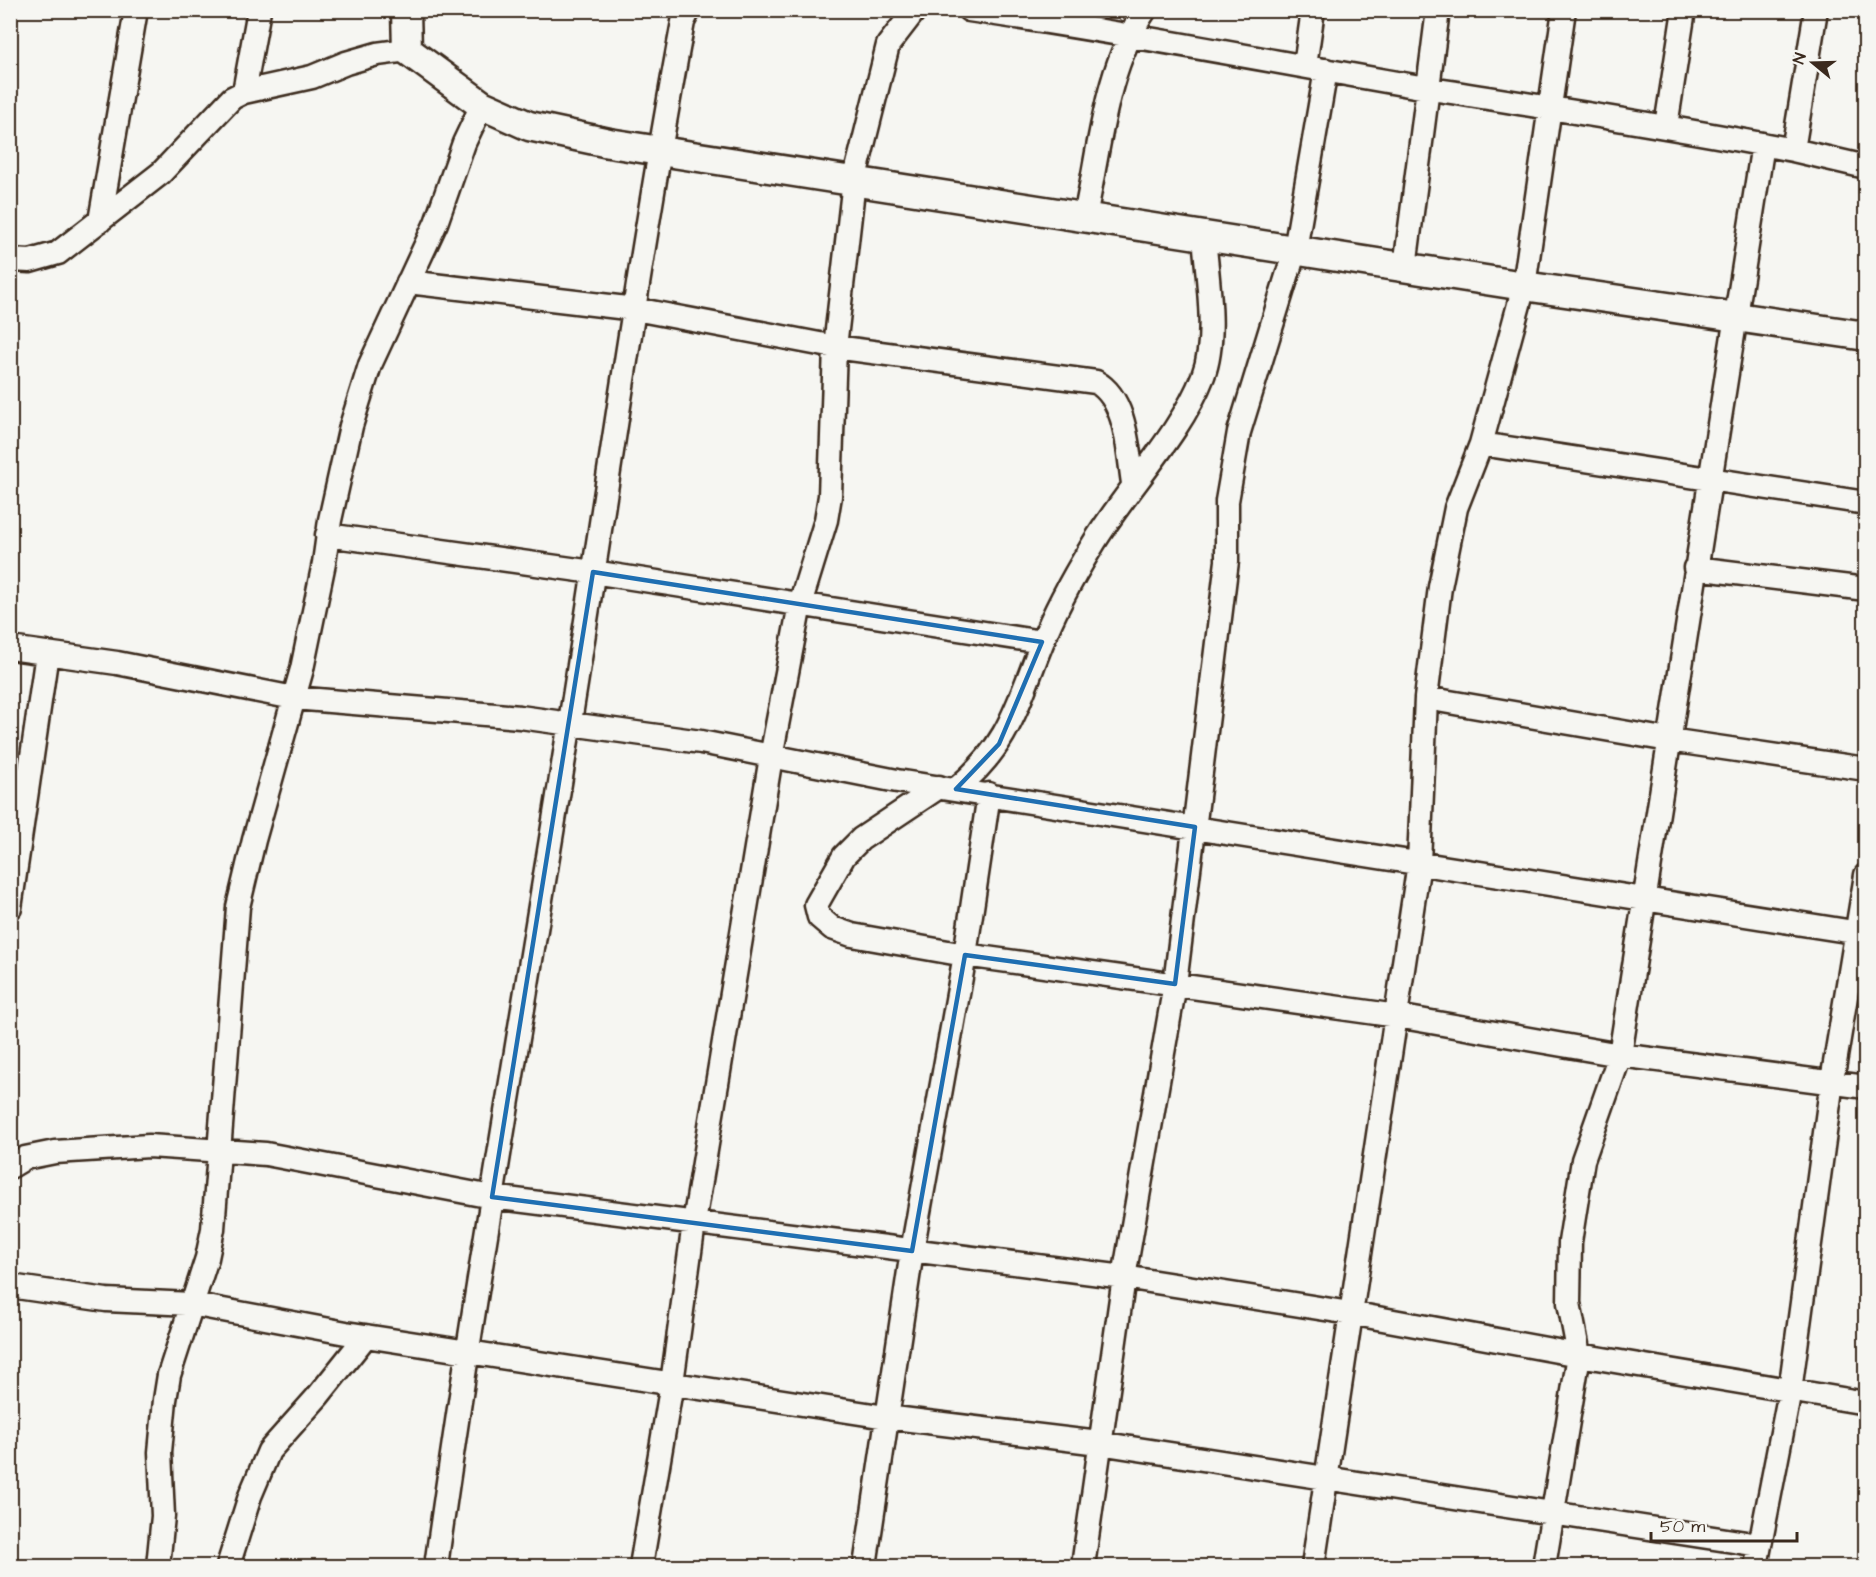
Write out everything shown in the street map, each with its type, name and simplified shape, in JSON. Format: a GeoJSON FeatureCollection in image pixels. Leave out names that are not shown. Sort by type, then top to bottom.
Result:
{"type":"FeatureCollection","features":[{"type":"Feature","properties":{"kind":"street"},"geometry":{"type":"LineString","coordinates":[[100,221],[136,10]]}},
{"type":"Feature","properties":{"kind":"street"},"geometry":{"type":"LineString","coordinates":[[244,92],[259,10]]}},
{"type":"Feature","properties":{"kind":"street"},"geometry":{"type":"LineString","coordinates":[[406,10],[407,50]]}},
{"type":"Feature","properties":{"kind":"street"},"geometry":{"type":"LineString","coordinates":[[436,1566],[466,1350],[570,724],[659,151],[683,22],[689,10]]}},
{"type":"Feature","properties":{"kind":"street"},"geometry":{"type":"LineString","coordinates":[[641,1566],[672,1383],[694,1223],[771,757],[800,604],[826,520],[830,496],[835,347],[854,181],[888,45],[915,10]]}},
{"type":"Feature","properties":{"kind":"street"},"geometry":{"type":"LineString","coordinates":[[969,10],[1078,18],[1129,34],[1429,88],[1666,126],[1793,150],[1866,167]]}},
{"type":"Feature","properties":{"kind":"street"},"geometry":{"type":"LineString","coordinates":[[1085,216],[1117,65],[1129,34],[1145,10]]}},
{"type":"Feature","properties":{"kind":"street"},"geometry":{"type":"LineString","coordinates":[[1083,1566],[1124,1277],[1175,984],[1227,561],[1227,501],[1239,432],[1295,250],[1315,68],[1313,10]]}},
{"type":"Feature","properties":{"kind":"street"},"geometry":{"type":"LineString","coordinates":[[1405,267],[1438,10]]}},
{"type":"Feature","properties":{"kind":"street"},"geometry":{"type":"LineString","coordinates":[[1313,1566],[1419,863],[1426,698],[1440,587],[1456,508],[1481,444],[1524,286],[1564,10]]}},
{"type":"Feature","properties":{"kind":"street"},"geometry":{"type":"LineString","coordinates":[[1666,126],[1684,10]]}},
{"type":"Feature","properties":{"kind":"street"},"geometry":{"type":"LineString","coordinates":[[1793,150],[1816,10]]}},
{"type":"Feature","properties":{"kind":"street"},"geometry":{"type":"LineString","coordinates":[[10,260],[30,261],[58,253],[161,173],[223,105],[244,92],[312,77],[346,63],[377,54],[407,50],[482,105],[529,126],[659,151],[1524,286],[1866,336]]}},
{"type":"Feature","properties":{"kind":"street"},"geometry":{"type":"LineString","coordinates":[[158,1566],[163,1516],[161,1427],[170,1375],[207,1258],[213,1229],[238,908],[251,849],[304,659],[327,536],[358,402],[370,365],[436,223],[464,143],[482,105]]}},
{"type":"Feature","properties":{"kind":"street"},"geometry":{"type":"LineString","coordinates":[[1544,1566],[1579,1355],[1569,1303],[1570,1242],[1583,1160],[1620,1054],[1763,144]]}},
{"type":"Feature","properties":{"kind":"street"},"geometry":{"type":"LineString","coordinates":[[1204,236],[1209,346],[1204,374],[1185,414],[1133,483],[1093,544],[1057,607],[1015,715],[999,744],[982,767],[861,839],[844,856],[816,905],[819,917],[832,928],[852,935],[965,955],[1397,1016],[1620,1054],[1866,1087]]}},
{"type":"Feature","properties":{"kind":"street"},"geometry":{"type":"LineString","coordinates":[[408,282],[635,309],[835,347],[1096,382],[1107,388],[1124,429],[1133,483]]}},
{"type":"Feature","properties":{"kind":"street"},"geometry":{"type":"LineString","coordinates":[[1481,444],[1866,503]]}},
{"type":"Feature","properties":{"kind":"street"},"geometry":{"type":"LineString","coordinates":[[327,536],[593,572],[1042,642]]}},
{"type":"Feature","properties":{"kind":"street"},"geometry":{"type":"LineString","coordinates":[[1695,567],[1866,589]]}},
{"type":"Feature","properties":{"kind":"street"},"geometry":{"type":"LineString","coordinates":[[10,648],[117,663],[294,698],[430,708],[700,742],[897,781],[1861,933]]}},
{"type":"Feature","properties":{"kind":"street"},"geometry":{"type":"LineString","coordinates":[[10,908],[47,653]]}},
{"type":"Feature","properties":{"kind":"street"},"geometry":{"type":"LineString","coordinates":[[1426,698],[1669,740],[1866,769]]}},
{"type":"Feature","properties":{"kind":"street"},"geometry":{"type":"LineString","coordinates":[[865,1566],[912,1251],[965,955],[989,794]]}},
{"type":"Feature","properties":{"kind":"street"},"geometry":{"type":"LineString","coordinates":[[10,1286],[106,1300],[191,1304],[366,1336],[886,1417],[1099,1443],[1552,1515],[1758,1556],[1790,1391],[1832,1081],[1861,933],[1866,874]]}},
{"type":"Feature","properties":{"kind":"street"},"geometry":{"type":"LineString","coordinates":[[10,1167],[25,1158],[55,1152],[149,1146],[266,1154],[492,1197],[1124,1277],[1350,1313],[1579,1355],[1866,1403]]}},
{"type":"Feature","properties":{"kind":"street"},"geometry":{"type":"LineString","coordinates":[[228,1566],[249,1496],[269,1451],[318,1396],[366,1336]]}},
{"type":"Feature","properties":{"kind":"highlighted area"},"geometry":{"type":"Polygon","coordinates":[[[593,572],[1042,642],[999,744],[956,789],[1195,827],[1175,984],[965,955],[912,1251],[492,1197],[593,572]]]}}]}
